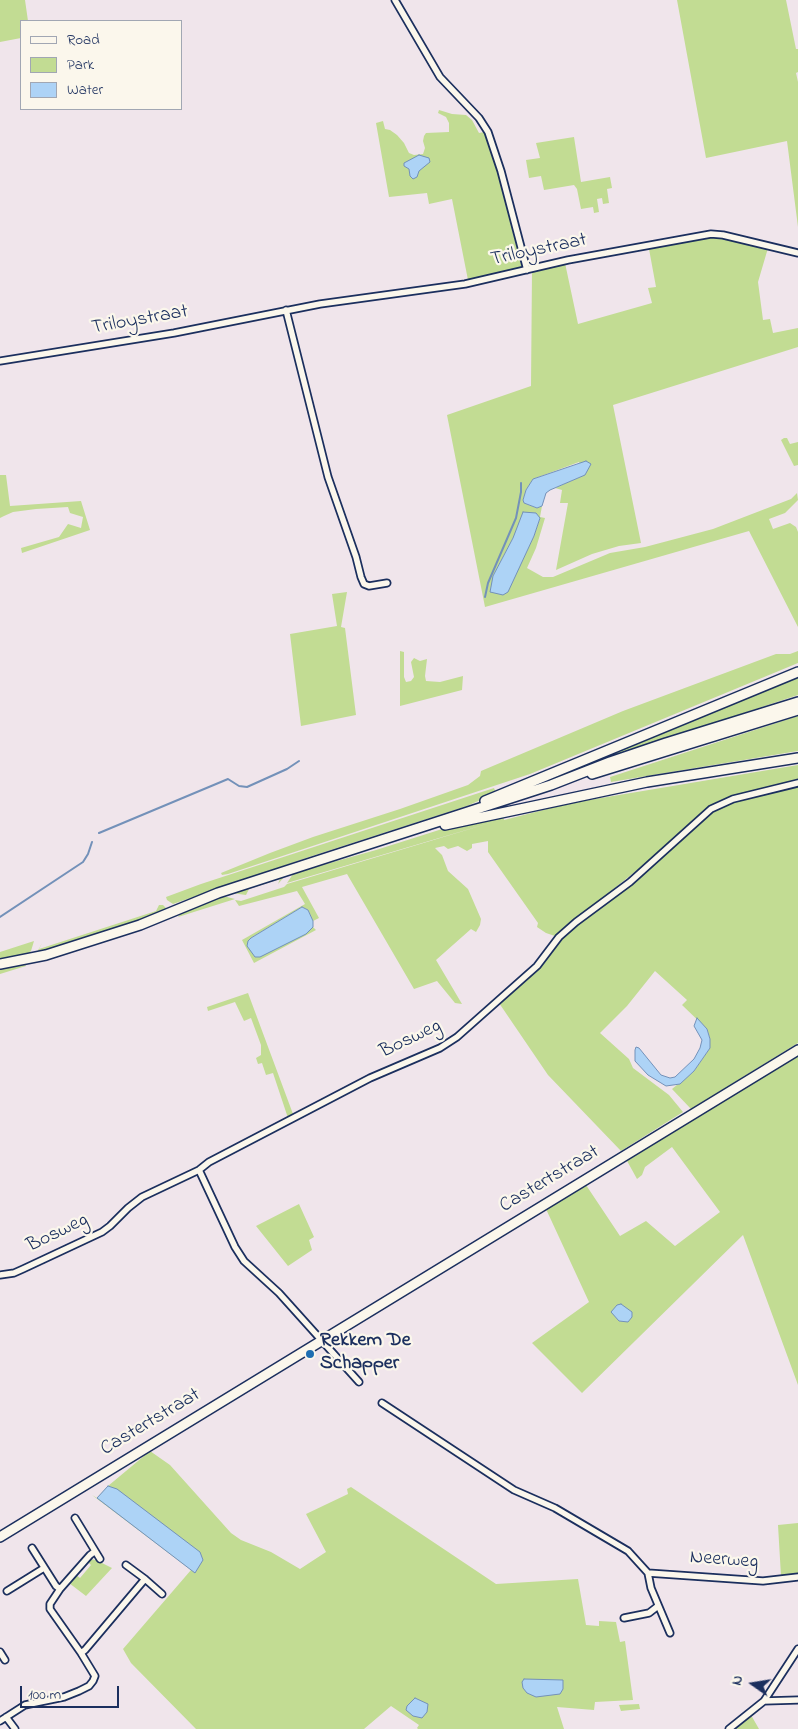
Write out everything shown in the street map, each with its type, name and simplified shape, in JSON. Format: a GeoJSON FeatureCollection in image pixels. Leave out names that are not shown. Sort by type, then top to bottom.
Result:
{"type":"FeatureCollection","features":[{"type":"Feature","properties":{"kind":"main road"},"geometry":{"type":"LineString","coordinates":[[425,826],[441,816],[498,796],[675,721],[798,672]]}},
{"type":"Feature","properties":{"kind":"main road"},"geometry":{"type":"LineString","coordinates":[[0,964],[46,955],[140,925],[218,893],[551,786],[619,759],[798,702]]}},
{"type":"Feature","properties":{"kind":"main road"},"geometry":{"type":"LineString","coordinates":[[551,786],[563,784],[798,710]]}},
{"type":"Feature","properties":{"kind":"main road"},"geometry":{"type":"LineString","coordinates":[[425,826],[449,825],[474,818],[647,782],[798,758]]}},
{"type":"Feature","properties":{"kind":"main road","name":"Castertstraat"},"geometry":{"type":"LineString","coordinates":[[0,1537],[798,1050]]}},
{"type":"Feature","properties":{"kind":"street"},"geometry":{"type":"LineString","coordinates":[[395,0],[440,77],[479,118],[488,132],[501,171],[527,270]]}},
{"type":"Feature","properties":{"kind":"street","name":"Triloystraat"},"geometry":{"type":"LineString","coordinates":[[0,361],[174,333],[320,304],[465,284],[568,260],[711,234],[723,234],[798,253]]}},
{"type":"Feature","properties":{"kind":"street"},"geometry":{"type":"LineString","coordinates":[[286,310],[328,477],[356,557],[361,577],[364,584],[369,586],[387,583]]}},
{"type":"Feature","properties":{"kind":"street","name":"Bosweg"},"geometry":{"type":"LineString","coordinates":[[0,1275],[14,1273],[102,1232],[134,1202],[370,1078],[440,1048],[537,966],[566,931],[630,882],[711,809],[733,800],[798,783]]}},
{"type":"Feature","properties":{"kind":"street"},"geometry":{"type":"LineString","coordinates":[[198,1170],[244,1260],[279,1294],[359,1382]]}},
{"type":"Feature","properties":{"kind":"street"},"geometry":{"type":"LineString","coordinates":[[382,1403],[514,1490],[556,1508],[628,1551],[648,1573],[658,1606],[670,1633]]}},
{"type":"Feature","properties":{"kind":"street"},"geometry":{"type":"LineString","coordinates":[[74,1518],[100,1559]]}},
{"type":"Feature","properties":{"kind":"street"},"geometry":{"type":"LineString","coordinates":[[32,1548],[60,1589]]}},
{"type":"Feature","properties":{"kind":"street"},"geometry":{"type":"LineString","coordinates":[[0,1721],[25,1705],[64,1697],[89,1686],[94,1681],[95,1676],[50,1609],[50,1604],[60,1589],[94,1552]]}},
{"type":"Feature","properties":{"kind":"street"},"geometry":{"type":"LineString","coordinates":[[126,1565],[162,1594]]}},
{"type":"Feature","properties":{"kind":"street"},"geometry":{"type":"LineString","coordinates":[[7,1591],[44,1568]]}},
{"type":"Feature","properties":{"kind":"street","name":"Neerweg"},"geometry":{"type":"LineString","coordinates":[[648,1573],[763,1581],[798,1577]]}},
{"type":"Feature","properties":{"kind":"street"},"geometry":{"type":"LineString","coordinates":[[81,1653],[145,1579]]}},
{"type":"Feature","properties":{"kind":"street"},"geometry":{"type":"LineString","coordinates":[[624,1618],[649,1612],[658,1606]]}},
{"type":"Feature","properties":{"kind":"street"},"geometry":{"type":"LineString","coordinates":[[729,1729],[764,1701],[798,1649]]}},
{"type":"Feature","properties":{"kind":"street"},"geometry":{"type":"LineString","coordinates":[[0,1652],[6,1660]]}},
{"type":"Feature","properties":{"kind":"street"},"geometry":{"type":"LineString","coordinates":[[764,1701],[798,1700]]}},
{"type":"Feature","properties":{"kind":"street"},"geometry":{"type":"LineString","coordinates":[[6,1716],[15,1729]]}},
{"type":"Feature","properties":{"kind":"green space"},"geometry":{"type":"Polygon","coordinates":[[[0,0],[25,0],[28,20],[20,20],[20,38],[0,42],[0,0]]]}},
{"type":"Feature","properties":{"kind":"green space"},"geometry":{"type":"Polygon","coordinates":[[[677,0],[786,0],[796,49],[798,49],[798,72],[796,73],[798,82],[798,227],[787,141],[706,158],[677,0]]]}},
{"type":"Feature","properties":{"kind":"green space"},"geometry":{"type":"Polygon","coordinates":[[[439,110],[452,114],[466,115],[472,120],[479,133],[484,132],[495,161],[522,268],[468,280],[452,199],[429,204],[427,193],[389,197],[376,123],[383,121],[385,129],[397,135],[409,153],[414,155],[423,154],[425,148],[423,141],[426,133],[449,132],[449,123],[446,117],[438,113],[439,110]]]}},
{"type":"Feature","properties":{"kind":"green space"},"geometry":{"type":"Polygon","coordinates":[[[574,137],[581,182],[610,177],[612,188],[607,189],[609,203],[603,204],[602,198],[597,199],[599,212],[594,213],[593,207],[581,209],[577,189],[574,185],[544,190],[541,176],[529,178],[526,160],[540,158],[536,143],[574,137]]]}},
{"type":"Feature","properties":{"kind":"green space"},"geometry":{"type":"Polygon","coordinates":[[[719,237],[768,248],[758,282],[763,320],[770,319],[773,333],[798,328],[798,347],[613,405],[641,543],[619,546],[592,554],[556,570],[568,503],[560,503],[562,490],[555,488],[584,475],[579,462],[533,479],[526,490],[524,503],[537,508],[542,506],[540,517],[545,518],[536,548],[527,568],[543,577],[553,577],[610,553],[645,547],[713,529],[791,499],[797,493],[798,500],[785,513],[769,519],[773,529],[790,523],[796,527],[798,532],[798,627],[749,531],[485,607],[447,415],[531,386],[532,271],[565,263],[578,324],[652,303],[648,288],[656,287],[649,249],[719,237]],[[540,518],[513,538],[493,576],[518,569],[534,536],[540,518]]]}},
{"type":"Feature","properties":{"kind":"green space"},"geometry":{"type":"Polygon","coordinates":[[[787,438],[790,444],[798,442],[798,465],[794,466],[781,440],[787,438]]]}},
{"type":"Feature","properties":{"kind":"green space"},"geometry":{"type":"Polygon","coordinates":[[[0,475],[6,475],[10,506],[81,501],[90,530],[22,553],[21,548],[59,537],[68,524],[81,528],[83,517],[70,513],[68,507],[13,512],[0,518],[0,475]]]}},
{"type":"Feature","properties":{"kind":"green space"},"geometry":{"type":"Polygon","coordinates":[[[347,592],[341,627],[345,628],[356,715],[301,726],[290,634],[337,626],[332,594],[347,592]]]}},
{"type":"Feature","properties":{"kind":"green space"},"geometry":{"type":"Polygon","coordinates":[[[400,651],[404,652],[404,677],[406,682],[411,681],[414,677],[411,662],[414,658],[420,661],[427,659],[426,681],[440,682],[463,676],[462,690],[400,706],[400,651]]]}},
{"type":"Feature","properties":{"kind":"green space"},"geometry":{"type":"Polygon","coordinates":[[[798,651],[798,663],[530,774],[228,874],[222,875],[221,873],[313,837],[468,785],[480,776],[481,771],[623,711],[776,654],[790,654],[798,651]]]}},
{"type":"Feature","properties":{"kind":"green space"},"geometry":{"type":"Polygon","coordinates":[[[798,676],[798,695],[592,762],[798,676]]]}},
{"type":"Feature","properties":{"kind":"green space"},"geometry":{"type":"Polygon","coordinates":[[[798,716],[798,751],[611,782],[610,777],[798,716]]]}},
{"type":"Feature","properties":{"kind":"green space"},"geometry":{"type":"Polygon","coordinates":[[[798,765],[798,781],[718,801],[667,846],[555,936],[537,927],[538,923],[488,852],[488,841],[472,844],[472,848],[467,851],[458,846],[448,849],[444,846],[435,848],[442,855],[448,871],[468,889],[481,919],[476,932],[471,929],[436,960],[462,1004],[455,1003],[437,981],[414,989],[347,874],[302,887],[319,918],[313,921],[308,910],[302,907],[251,938],[306,934],[313,927],[316,930],[254,963],[242,940],[305,904],[297,891],[239,906],[235,900],[241,901],[284,887],[287,884],[500,820],[287,883],[293,874],[305,870],[461,823],[503,814],[504,820],[589,800],[798,765]]]}},
{"type":"Feature","properties":{"kind":"green space"},"geometry":{"type":"Polygon","coordinates":[[[798,787],[798,1043],[691,1109],[672,1089],[694,1071],[710,1048],[710,1039],[707,1029],[682,1005],[687,1000],[655,971],[627,1006],[600,1033],[629,1059],[633,1068],[669,1095],[683,1112],[621,1151],[548,1075],[499,1003],[539,967],[565,935],[578,923],[625,890],[709,814],[720,807],[735,802],[798,787]]]}},
{"type":"Feature","properties":{"kind":"green space"},"geometry":{"type":"Polygon","coordinates":[[[494,788],[496,793],[467,806],[309,857],[173,904],[167,900],[166,897],[201,884],[494,788]]]}},
{"type":"Feature","properties":{"kind":"green space"},"geometry":{"type":"Polygon","coordinates":[[[285,876],[278,884],[280,879],[249,889],[246,895],[232,893],[285,876]]]}},
{"type":"Feature","properties":{"kind":"green space"},"geometry":{"type":"Polygon","coordinates":[[[218,897],[235,899],[178,917],[182,912],[218,897]]]}},
{"type":"Feature","properties":{"kind":"green space"},"geometry":{"type":"Polygon","coordinates":[[[159,905],[163,905],[168,910],[36,954],[42,943],[39,949],[156,911],[159,905]]]}},
{"type":"Feature","properties":{"kind":"green space"},"geometry":{"type":"Polygon","coordinates":[[[34,941],[31,951],[25,956],[0,960],[0,952],[34,941]]]}},
{"type":"Feature","properties":{"kind":"green space"},"geometry":{"type":"Polygon","coordinates":[[[25,964],[26,966],[0,974],[0,969],[25,964]]]}},
{"type":"Feature","properties":{"kind":"green space"},"geometry":{"type":"Polygon","coordinates":[[[248,993],[293,1114],[288,1118],[273,1073],[266,1075],[262,1063],[258,1064],[256,1058],[261,1055],[261,1045],[251,1018],[244,1021],[235,1002],[208,1011],[207,1007],[248,993]]]}},
{"type":"Feature","properties":{"kind":"green space"},"geometry":{"type":"Polygon","coordinates":[[[798,1055],[798,1385],[743,1235],[582,1393],[532,1343],[589,1302],[546,1209],[586,1185],[620,1236],[646,1221],[675,1246],[720,1212],[672,1147],[645,1167],[642,1175],[637,1179],[626,1159],[798,1055]]]}},
{"type":"Feature","properties":{"kind":"green space"},"geometry":{"type":"Polygon","coordinates":[[[299,1204],[314,1237],[309,1240],[312,1250],[288,1266],[256,1226],[299,1204]]]}},
{"type":"Feature","properties":{"kind":"green space"},"geometry":{"type":"Polygon","coordinates":[[[150,1451],[170,1465],[231,1533],[241,1540],[271,1552],[300,1569],[326,1552],[306,1514],[348,1494],[347,1489],[351,1487],[496,1584],[578,1579],[586,1625],[599,1626],[599,1621],[616,1622],[620,1642],[625,1641],[633,1700],[595,1702],[594,1710],[557,1707],[564,1729],[418,1729],[419,1725],[391,1706],[364,1729],[196,1729],[131,1663],[123,1649],[191,1570],[92,1495],[97,1498],[108,1486],[150,1451]]]}},
{"type":"Feature","properties":{"kind":"green space"},"geometry":{"type":"Polygon","coordinates":[[[798,1523],[798,1573],[781,1576],[778,1525],[798,1523]]]}},
{"type":"Feature","properties":{"kind":"green space"},"geometry":{"type":"Polygon","coordinates":[[[90,1559],[112,1568],[86,1596],[69,1583],[76,1575],[80,1578],[91,1565],[88,1562],[90,1559]]]}},
{"type":"Feature","properties":{"kind":"green space"},"geometry":{"type":"Polygon","coordinates":[[[639,1704],[640,1709],[621,1711],[619,1705],[639,1704]]]}},
{"type":"Feature","properties":{"kind":"green space"},"geometry":{"type":"Polygon","coordinates":[[[751,1715],[759,1729],[733,1729],[751,1715]]]}},
{"type":"Feature","properties":{"kind":"water"},"geometry":{"type":"Polygon","coordinates":[[[419,155],[429,158],[430,162],[413,179],[404,163],[419,155]]]}},
{"type":"Feature","properties":{"kind":"water"},"geometry":{"type":"Polygon","coordinates":[[[586,461],[591,464],[585,475],[550,490],[546,493],[542,506],[537,508],[524,503],[526,490],[533,479],[586,461]]]}},
{"type":"Feature","properties":{"kind":"water"},"geometry":{"type":"Polygon","coordinates":[[[523,512],[536,513],[540,518],[534,536],[508,592],[503,595],[490,592],[493,576],[513,538],[523,512]]]}},
{"type":"Feature","properties":{"kind":"water"},"geometry":{"type":"Polygon","coordinates":[[[302,907],[308,910],[313,921],[313,927],[306,934],[260,957],[255,957],[247,946],[248,941],[302,907]]]}},
{"type":"Feature","properties":{"kind":"water"},"geometry":{"type":"Polygon","coordinates":[[[697,1018],[707,1029],[710,1048],[694,1071],[680,1084],[666,1086],[648,1075],[635,1061],[636,1047],[639,1048],[661,1075],[670,1078],[675,1077],[694,1059],[700,1048],[702,1040],[694,1026],[697,1018]]]}},
{"type":"Feature","properties":{"kind":"water"},"geometry":{"type":"Polygon","coordinates":[[[621,1304],[632,1312],[632,1317],[628,1322],[619,1321],[611,1312],[617,1305],[621,1304]]]}},
{"type":"Feature","properties":{"kind":"water"},"geometry":{"type":"Polygon","coordinates":[[[108,1486],[117,1489],[200,1552],[203,1560],[195,1573],[97,1498],[108,1486]]]}},
{"type":"Feature","properties":{"kind":"water"},"geometry":{"type":"Polygon","coordinates":[[[524,1679],[563,1680],[563,1689],[560,1694],[536,1697],[527,1693],[523,1688],[522,1682],[524,1679]]]}},
{"type":"Feature","properties":{"kind":"water"},"geometry":{"type":"Polygon","coordinates":[[[415,1698],[428,1704],[427,1712],[422,1718],[413,1716],[406,1710],[407,1706],[415,1698]]]}},
{"type":"Feature","properties":{"kind":"waterway"},"geometry":{"type":"LineString","coordinates":[[485,597],[488,583],[516,518],[521,483]]}},
{"type":"Feature","properties":{"kind":"waterway"},"geometry":{"type":"LineString","coordinates":[[99,833],[228,779],[239,786],[247,787],[287,769],[299,761]]}},
{"type":"Feature","properties":{"kind":"waterway"},"geometry":{"type":"LineString","coordinates":[[0,917],[83,862],[92,842]]}},
{"type":"Feature","properties":{"kind":"place","name":"Rekkem De Schapper"},"geometry":{"type":"Point","coordinates":[310,1354]}}]}
